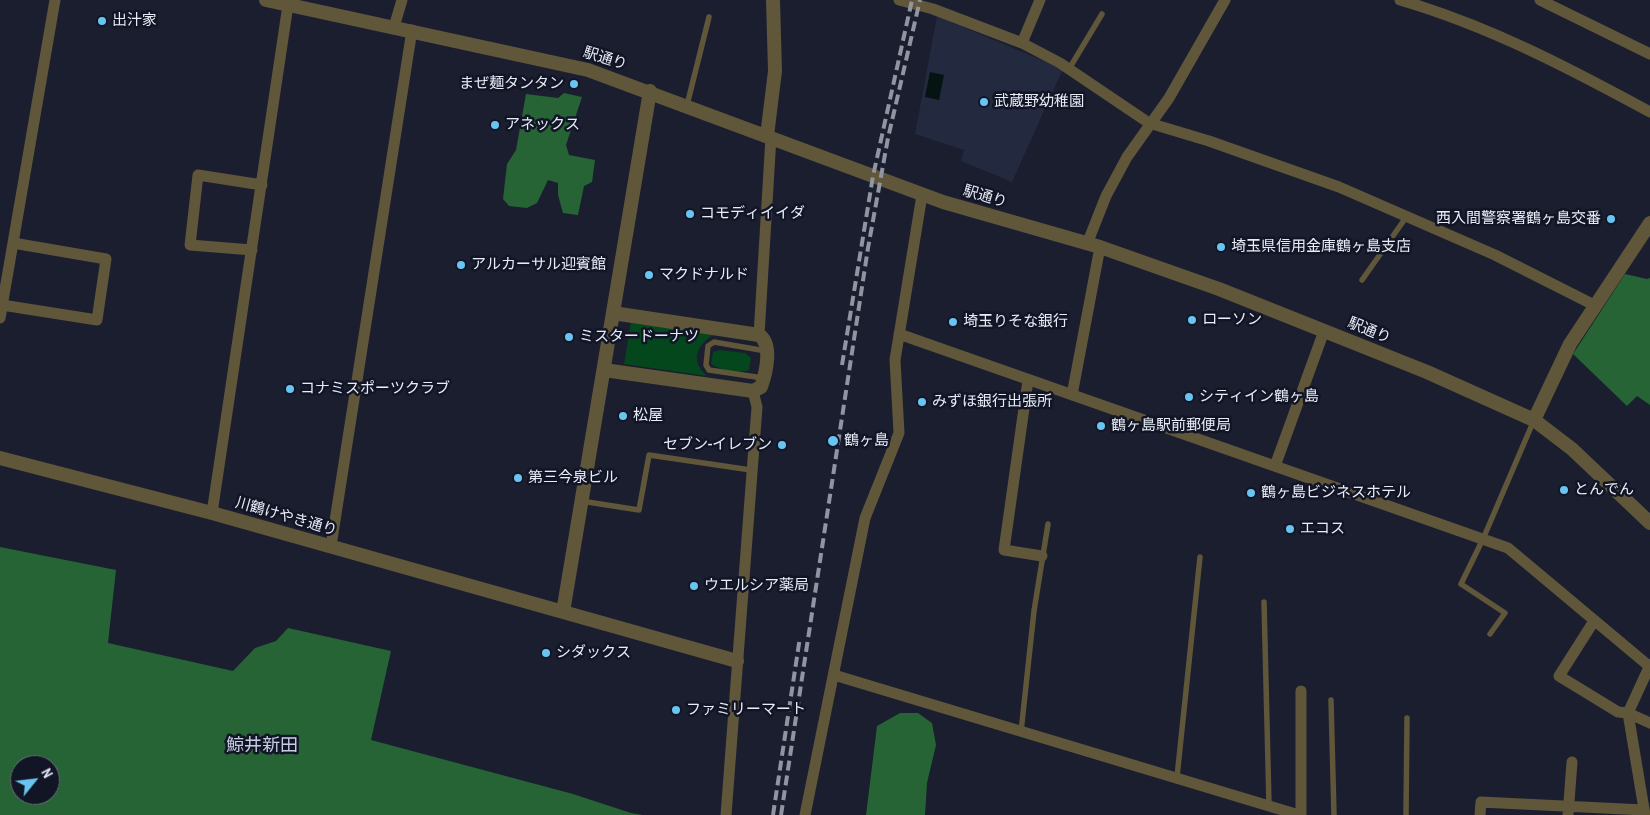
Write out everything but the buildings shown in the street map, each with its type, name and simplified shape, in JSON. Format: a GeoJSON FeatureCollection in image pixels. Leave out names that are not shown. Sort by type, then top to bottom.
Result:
{"type":"FeatureCollection","features":[{"type":"Feature","properties":{"kind":"street"},"geometry":{"type":"LineString","coordinates":[[0,318],[5,260],[13,243],[55,0]]}},
{"type":"Feature","properties":{"kind":"street","name":"駅通り"},"geometry":{"type":"LineString","coordinates":[[266,0],[394,26],[588,70],[650,91],[922,195],[1094,245],[1219,289],[1426,372],[1534,420],[1572,449],[1649,519]]}},
{"type":"Feature","properties":{"kind":"street"},"geometry":{"type":"LineString","coordinates":[[394,26],[402,0]]}},
{"type":"Feature","properties":{"kind":"street"},"geometry":{"type":"LineString","coordinates":[[759,335],[769,136],[775,71],[773,0]]}},
{"type":"Feature","properties":{"kind":"street"},"geometry":{"type":"LineString","coordinates":[[899,0],[934,9],[1022,44],[1068,68],[1149,123],[1209,141],[1340,187],[1495,255],[1596,306]]}},
{"type":"Feature","properties":{"kind":"street"},"geometry":{"type":"LineString","coordinates":[[1022,44],[1040,0]]}},
{"type":"Feature","properties":{"kind":"street"},"geometry":{"type":"LineString","coordinates":[[1072,395],[1094,245],[1106,196],[1127,157],[1149,123],[1169,98],[1225,0]]}},
{"type":"Feature","properties":{"kind":"street"},"geometry":{"type":"LineString","coordinates":[[1400,0],[1428,4],[1552,59],[1650,112]]}},
{"type":"Feature","properties":{"kind":"street"},"geometry":{"type":"LineString","coordinates":[[1540,0],[1650,54]]}},
{"type":"Feature","properties":{"kind":"street"},"geometry":{"type":"LineString","coordinates":[[212,513],[288,5]]}},
{"type":"Feature","properties":{"kind":"street"},"geometry":{"type":"LineString","coordinates":[[331,546],[412,30]]}},
{"type":"Feature","properties":{"kind":"street"},"geometry":{"type":"LineString","coordinates":[[563,612],[650,91]]}},
{"type":"Feature","properties":{"kind":"street"},"geometry":{"type":"LineString","coordinates":[[252,250],[190,245],[198,175],[262,185]]}},
{"type":"Feature","properties":{"kind":"street"},"geometry":{"type":"LineString","coordinates":[[805,815],[865,518],[899,433],[895,360],[922,195]]}},
{"type":"Feature","properties":{"kind":"street"},"geometry":{"type":"LineString","coordinates":[[1534,420],[1570,344],[1650,224]]}},
{"type":"Feature","properties":{"kind":"street"},"geometry":{"type":"LineString","coordinates":[[2,305],[97,320],[106,259],[13,243]]}},
{"type":"Feature","properties":{"kind":"street"},"geometry":{"type":"LineString","coordinates":[[604,370],[753,391],[761,387],[763,378],[767,352],[766,342],[759,335],[613,313]]}},
{"type":"Feature","properties":{"kind":"street"},"geometry":{"type":"LineString","coordinates":[[1275,466],[1324,331]]}},
{"type":"Feature","properties":{"kind":"street"},"geometry":{"type":"LineString","coordinates":[[899,334],[1508,548],[1594,621],[1650,665],[1628,713],[1644,812],[1568,811],[1481,802],[1480,815]]}},
{"type":"Feature","properties":{"kind":"street"},"geometry":{"type":"LineString","coordinates":[[1028,380],[1004,550],[1042,556]]}},
{"type":"Feature","properties":{"kind":"street"},"geometry":{"type":"LineString","coordinates":[[726,815],[757,408],[753,391]]}},
{"type":"Feature","properties":{"kind":"street","name":"川鶴けやき通り"},"geometry":{"type":"LineString","coordinates":[[0,458],[212,513],[737,661]]}},
{"type":"Feature","properties":{"kind":"street"},"geometry":{"type":"LineString","coordinates":[[1594,621],[1559,676],[1618,712],[1628,713],[1650,723]]}},
{"type":"Feature","properties":{"kind":"street"},"geometry":{"type":"LineString","coordinates":[[834,676],[1300,815],[1301,691]]}},
{"type":"Feature","properties":{"kind":"street"},"geometry":{"type":"LineString","coordinates":[[1568,811],[1572,762]]}},
{"type":"Feature","properties":{"kind":"lane"},"geometry":{"type":"LineString","coordinates":[[1068,68],[1102,14]]}},
{"type":"Feature","properties":{"kind":"lane"},"geometry":{"type":"LineString","coordinates":[[687,105],[709,17]]}},
{"type":"Feature","properties":{"kind":"lane"},"geometry":{"type":"LineString","coordinates":[[1362,280],[1407,216]]}},
{"type":"Feature","properties":{"kind":"lane"},"geometry":{"type":"LineString","coordinates":[[763,378],[709,370],[706,365],[708,346],[714,342],[767,352]]}},
{"type":"Feature","properties":{"kind":"lane"},"geometry":{"type":"LineString","coordinates":[[1490,634],[1506,613],[1461,584],[1483,539],[1534,420]]}},
{"type":"Feature","properties":{"kind":"lane"},"geometry":{"type":"LineString","coordinates":[[582,501],[639,510],[649,455],[751,470]]}},
{"type":"Feature","properties":{"kind":"lane"},"geometry":{"type":"LineString","coordinates":[[1021,732],[1042,556],[1048,524]]}},
{"type":"Feature","properties":{"kind":"lane"},"geometry":{"type":"LineString","coordinates":[[1177,777],[1200,557]]}},
{"type":"Feature","properties":{"kind":"lane"},"geometry":{"type":"LineString","coordinates":[[1264,602],[1269,805]]}},
{"type":"Feature","properties":{"kind":"lane"},"geometry":{"type":"LineString","coordinates":[[1331,700],[1334,815]]}},
{"type":"Feature","properties":{"kind":"lane"},"geometry":{"type":"LineString","coordinates":[[1406,815],[1407,718]]}},
{"type":"Feature","properties":{"kind":"shaded area","name":"武蔵野幼稚園"},"geometry":{"type":"Polygon","coordinates":[[[937,16],[1063,69],[1012,182],[961,161],[964,150],[915,134],[937,16]]]}},
{"type":"Feature","properties":{"kind":"shaded area"},"geometry":{"type":"Polygon","coordinates":[[[930,72],[944,75],[939,100],[925,97],[930,72]]]}},
{"type":"Feature","properties":{"kind":"green space"},"geometry":{"type":"Polygon","coordinates":[[[564,93],[582,97],[566,145],[569,155],[595,160],[592,182],[584,186],[578,215],[563,213],[558,195],[558,183],[548,180],[537,203],[527,208],[509,206],[503,199],[507,164],[516,150],[526,94],[558,98],[564,93]]]}},
{"type":"Feature","properties":{"kind":"green space"},"geometry":{"type":"Polygon","coordinates":[[[1625,274],[1650,278],[1650,405],[1637,396],[1627,406],[1573,354],[1625,274]]]}},
{"type":"Feature","properties":{"kind":"green space"},"geometry":{"type":"Polygon","coordinates":[[[631,322],[713,335],[702,344],[697,354],[698,365],[707,376],[624,364],[631,322]]]}},
{"type":"Feature","properties":{"kind":"green space"},"geometry":{"type":"Polygon","coordinates":[[[720,350],[745,353],[751,358],[749,370],[740,372],[729,371],[711,364],[713,352],[720,350]]]}},
{"type":"Feature","properties":{"kind":"green space"},"geometry":{"type":"Polygon","coordinates":[[[0,547],[116,570],[108,643],[233,671],[255,648],[276,641],[288,628],[391,651],[371,740],[573,794],[631,813],[643,815],[0,815],[0,547]]]}},
{"type":"Feature","properties":{"kind":"green space"},"geometry":{"type":"Polygon","coordinates":[[[900,713],[918,713],[932,723],[936,745],[927,783],[925,815],[866,815],[877,726],[900,713]]]}},
{"type":"Feature","properties":{"kind":"railway"},"geometry":{"type":"LineString","coordinates":[[842,365],[873,176],[912,0]]}},
{"type":"Feature","properties":{"kind":"railway"},"geometry":{"type":"LineString","coordinates":[[781,815],[868,248],[888,138],[920,0]]}},
{"type":"Feature","properties":{"kind":"railway"},"geometry":{"type":"LineString","coordinates":[[773,815],[800,637]]}},
{"type":"Feature","properties":{"kind":"place","name":"出汁家"},"geometry":{"type":"Point","coordinates":[102,21]}},
{"type":"Feature","properties":{"kind":"place","name":"まぜ麺タンタン"},"geometry":{"type":"Point","coordinates":[574,84]}},
{"type":"Feature","properties":{"kind":"place","name":"武蔵野幼稚園"},"geometry":{"type":"Point","coordinates":[984,102]}},
{"type":"Feature","properties":{"kind":"place","name":"アネックス"},"geometry":{"type":"Point","coordinates":[495,125]}},
{"type":"Feature","properties":{"kind":"place","name":"コモディイイダ"},"geometry":{"type":"Point","coordinates":[690,214]}},
{"type":"Feature","properties":{"kind":"place","name":"西入間警察署鶴ヶ島交番"},"geometry":{"type":"Point","coordinates":[1611,219]}},
{"type":"Feature","properties":{"kind":"place","name":"埼玉県信用金庫鶴ヶ島支店"},"geometry":{"type":"Point","coordinates":[1221,247]}},
{"type":"Feature","properties":{"kind":"place","name":"アルカーサル迎賓館"},"geometry":{"type":"Point","coordinates":[461,265]}},
{"type":"Feature","properties":{"kind":"place","name":"マクドナルド"},"geometry":{"type":"Point","coordinates":[649,275]}},
{"type":"Feature","properties":{"kind":"place","name":"ローソン"},"geometry":{"type":"Point","coordinates":[1192,320]}},
{"type":"Feature","properties":{"kind":"place","name":"埼玉りそな銀行"},"geometry":{"type":"Point","coordinates":[953,322]}},
{"type":"Feature","properties":{"kind":"place","name":"ミスタードーナツ"},"geometry":{"type":"Point","coordinates":[569,337]}},
{"type":"Feature","properties":{"kind":"place","name":"コナミスポーツクラブ"},"geometry":{"type":"Point","coordinates":[290,389]}},
{"type":"Feature","properties":{"kind":"place","name":"シティイン鶴ヶ島"},"geometry":{"type":"Point","coordinates":[1189,397]}},
{"type":"Feature","properties":{"kind":"place","name":"みずほ銀行出張所"},"geometry":{"type":"Point","coordinates":[922,402]}},
{"type":"Feature","properties":{"kind":"place","name":"松屋"},"geometry":{"type":"Point","coordinates":[623,416]}},
{"type":"Feature","properties":{"kind":"place","name":"鶴ヶ島駅前郵便局"},"geometry":{"type":"Point","coordinates":[1101,426]}},
{"type":"Feature","properties":{"kind":"place","name":"鶴ヶ島"},"geometry":{"type":"Point","coordinates":[833,441]}},
{"type":"Feature","properties":{"kind":"place","name":"セブン-イレブン"},"geometry":{"type":"Point","coordinates":[782,445]}},
{"type":"Feature","properties":{"kind":"place","name":"第三今泉ビル"},"geometry":{"type":"Point","coordinates":[518,478]}},
{"type":"Feature","properties":{"kind":"place","name":"とんでん"},"geometry":{"type":"Point","coordinates":[1564,490]}},
{"type":"Feature","properties":{"kind":"place","name":"鶴ヶ島ビジネスホテル"},"geometry":{"type":"Point","coordinates":[1251,493]}},
{"type":"Feature","properties":{"kind":"place","name":"エコス"},"geometry":{"type":"Point","coordinates":[1290,529]}},
{"type":"Feature","properties":{"kind":"place","name":"ウエルシア薬局"},"geometry":{"type":"Point","coordinates":[694,586]}},
{"type":"Feature","properties":{"kind":"place","name":"シダックス"},"geometry":{"type":"Point","coordinates":[546,653]}},
{"type":"Feature","properties":{"kind":"place","name":"ファミリーマート"},"geometry":{"type":"Point","coordinates":[676,710]}},
{"type":"Feature","properties":{"kind":"district","name":"鯨井新田"},"geometry":{"type":"Point","coordinates":[262,746]}}]}
